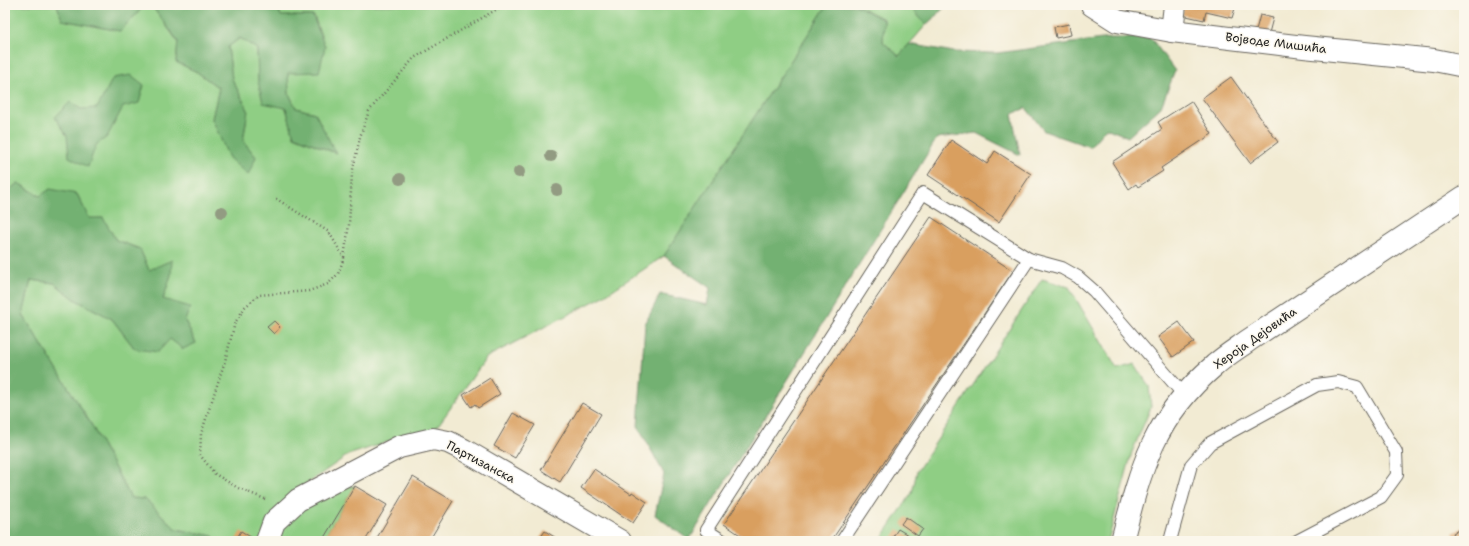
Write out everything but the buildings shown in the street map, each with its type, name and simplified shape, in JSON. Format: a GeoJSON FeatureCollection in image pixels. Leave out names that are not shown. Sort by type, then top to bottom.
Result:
{"type":"FeatureCollection","features":[{"type":"Feature","properties":{"kind":"street","name":"Војводе Мишића"},"geometry":{"type":"LineString","coordinates":[[1092,5],[1118,21],[1172,30],[1304,47],[1434,60],[1464,66]]}},
{"type":"Feature","properties":{"kind":"street"},"geometry":{"type":"LineString","coordinates":[[1172,30],[1175,5]]}},
{"type":"Feature","properties":{"kind":"street","name":"Хероја Дејовића"},"geometry":{"type":"LineString","coordinates":[[1122,541],[1146,458],[1159,428],[1184,395],[1221,360],[1464,197]]}},
{"type":"Feature","properties":{"kind":"street","name":"Партизанска"},"geometry":{"type":"LineString","coordinates":[[267,541],[274,522],[298,500],[399,447],[433,439],[448,442],[464,450],[620,541]]}},
{"type":"Feature","properties":{"kind":"lane"},"geometry":{"type":"LineString","coordinates":[[723,541],[706,530],[923,193],[1029,259],[1062,268],[1078,277],[1094,291],[1184,395]]}},
{"type":"Feature","properties":{"kind":"lane"},"geometry":{"type":"LineString","coordinates":[[842,541],[1029,259]]}},
{"type":"Feature","properties":{"kind":"lane"},"geometry":{"type":"LineString","coordinates":[[1170,541],[1191,466],[1210,443],[1317,385],[1338,382],[1357,387],[1396,452],[1397,475],[1381,498],[1297,541]]}},
{"type":"Feature","properties":{"kind":"path"},"geometry":{"type":"LineString","coordinates":[[298,500],[278,502],[259,498],[215,474],[200,455],[201,434],[225,361],[234,323],[245,307],[259,295],[309,291],[328,284],[338,274],[344,258],[349,225],[352,174],[360,138],[369,111],[414,58],[504,5]]}},
{"type":"Feature","properties":{"kind":"path"},"geometry":{"type":"LineString","coordinates":[[275,198],[329,232],[344,258]]}},
{"type":"Feature","properties":{"kind":"green space"},"geometry":{"type":"Polygon","coordinates":[[[5,5],[57,5],[63,20],[120,31],[145,5],[151,5],[178,42],[176,62],[197,72],[219,88],[212,119],[256,157],[243,141],[248,110],[232,79],[228,47],[240,38],[257,49],[258,81],[286,108],[294,136],[335,153],[315,113],[296,108],[289,94],[288,73],[325,47],[314,16],[281,16],[277,5],[827,5],[664,256],[602,297],[487,357],[434,431],[400,438],[348,455],[295,492],[355,486],[322,541],[215,541],[213,536],[176,529],[145,499],[131,498],[91,424],[23,315],[31,280],[54,283],[76,300],[112,319],[135,349],[169,339],[196,343],[185,321],[163,300],[171,275],[149,270],[140,249],[116,240],[103,218],[89,219],[77,194],[40,196],[18,183],[8,191],[5,188],[5,5]]]}},
{"type":"Feature","properties":{"kind":"green space"},"geometry":{"type":"Polygon","coordinates":[[[57,5],[145,5],[120,31],[62,20],[57,5]]]}},
{"type":"Feature","properties":{"kind":"green space"},"geometry":{"type":"Polygon","coordinates":[[[151,5],[277,5],[281,16],[313,16],[325,47],[319,72],[288,73],[289,94],[296,108],[315,113],[336,153],[294,136],[286,108],[263,103],[258,81],[257,49],[240,38],[228,47],[232,79],[248,110],[243,141],[256,157],[248,175],[229,158],[212,119],[219,88],[197,72],[176,62],[178,41],[151,5]]]}},
{"type":"Feature","properties":{"kind":"green space"},"geometry":{"type":"Polygon","coordinates":[[[827,5],[856,5],[884,20],[883,42],[899,56],[909,44],[954,52],[997,53],[1110,38],[1151,38],[1175,71],[1161,107],[1128,137],[1106,128],[1090,147],[1044,131],[1026,108],[1012,114],[1020,155],[976,133],[937,138],[689,540],[655,515],[664,474],[638,426],[645,324],[660,294],[707,305],[710,288],[664,256],[827,5]]]}},
{"type":"Feature","properties":{"kind":"green space"},"geometry":{"type":"Polygon","coordinates":[[[856,5],[909,5],[926,25],[899,56],[883,42],[884,19],[856,5]]]}},
{"type":"Feature","properties":{"kind":"green space"},"geometry":{"type":"Polygon","coordinates":[[[909,5],[947,5],[926,25],[909,5]]]}},
{"type":"Feature","properties":{"kind":"green space"},"geometry":{"type":"Polygon","coordinates":[[[131,75],[144,85],[139,103],[123,107],[107,137],[96,145],[88,167],[69,157],[67,136],[55,117],[70,102],[81,109],[97,108],[113,78],[131,75]]]}},
{"type":"Feature","properties":{"kind":"green space"},"geometry":{"type":"Polygon","coordinates":[[[18,183],[40,196],[50,189],[77,194],[89,218],[103,218],[116,240],[140,249],[149,270],[172,260],[171,275],[163,299],[190,307],[185,321],[196,343],[183,349],[170,339],[158,352],[135,349],[112,319],[76,300],[54,283],[31,280],[23,315],[91,424],[131,498],[145,499],[176,529],[213,536],[215,541],[5,541],[5,188],[8,191],[18,183]]]}},
{"type":"Feature","properties":{"kind":"green space"},"geometry":{"type":"Polygon","coordinates":[[[1042,279],[1069,287],[1117,369],[1135,364],[1149,386],[1151,407],[1132,452],[1108,541],[880,541],[912,493],[917,471],[1042,279]]]}}]}
